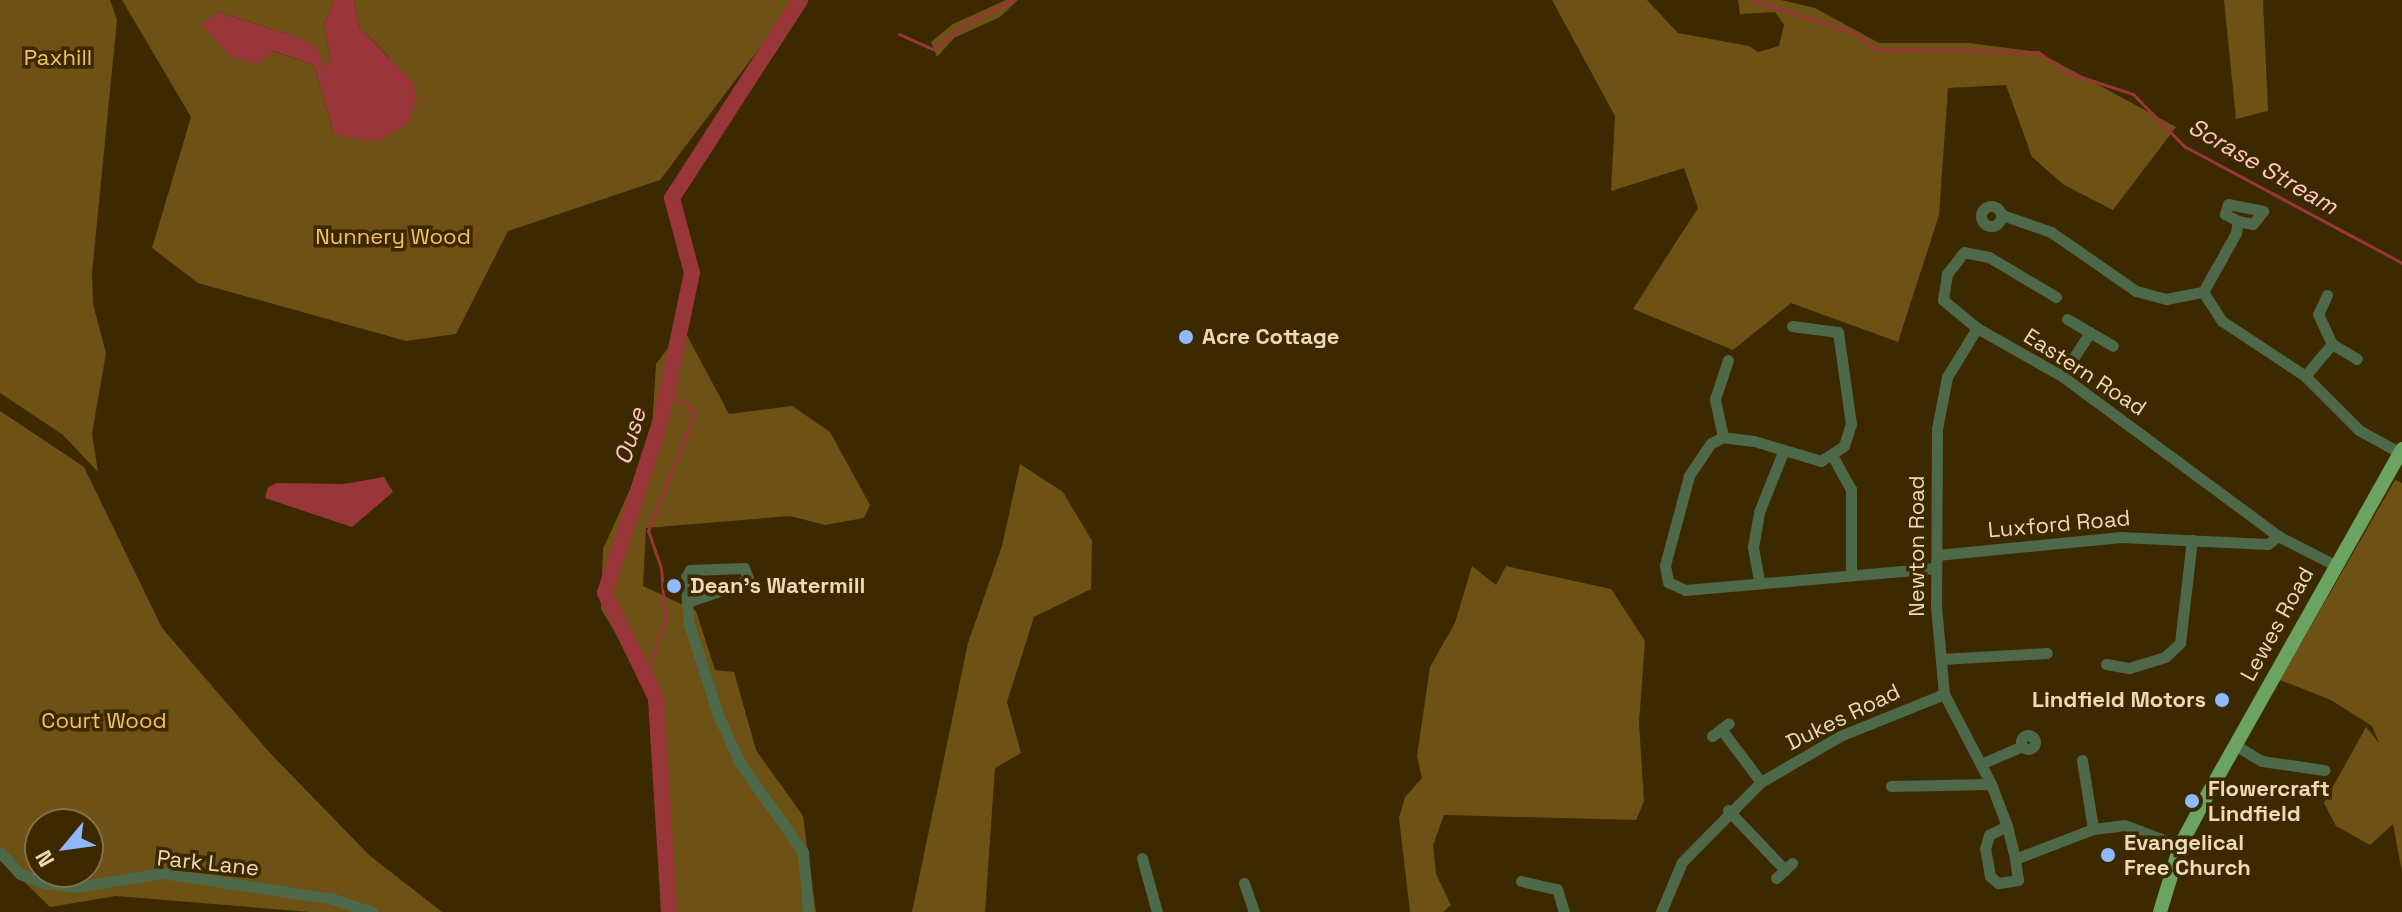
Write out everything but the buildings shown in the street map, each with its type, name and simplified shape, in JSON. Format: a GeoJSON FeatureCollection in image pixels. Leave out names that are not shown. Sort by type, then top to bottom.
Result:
{"type":"FeatureCollection","features":[{"type":"Feature","properties":{"kind":"main road","name":"Lewes Road"},"geometry":{"type":"LineString","coordinates":[[2160,912],[2180,846],[2335,565],[2397,470],[2401,451]]}},
{"type":"Feature","properties":{"kind":"street"},"geometry":{"type":"LineString","coordinates":[[2002,215],[2051,232],[2136,291],[2166,299],[2203,292],[2219,271],[2238,221]]}},
{"type":"Feature","properties":{"kind":"street","name":"Eastern Road"},"geometry":{"type":"LineString","coordinates":[[2056,297],[1989,257],[1964,252],[1947,274],[1943,300],[1977,328],[2062,376],[2278,536],[2335,565]]}},
{"type":"Feature","properties":{"kind":"street"},"geometry":{"type":"LineString","coordinates":[[2203,292],[2222,321],[2305,376],[2359,430],[2401,451]]}},
{"type":"Feature","properties":{"kind":"street"},"geometry":{"type":"LineString","coordinates":[[2327,295],[2318,314],[2332,344],[2357,359]]}},
{"type":"Feature","properties":{"kind":"street"},"geometry":{"type":"LineString","coordinates":[[2067,319],[2113,346]]}},
{"type":"Feature","properties":{"kind":"street"},"geometry":{"type":"LineString","coordinates":[[1728,360],[1715,399],[1723,437],[1821,461],[1833,457],[1844,446],[1851,424],[1838,332],[1792,326]]}},
{"type":"Feature","properties":{"kind":"street","name":"Newton Road"},"geometry":{"type":"LineString","coordinates":[[1977,328],[1947,377],[1937,429],[1941,659],[1944,694],[1991,784],[2007,826],[2015,859]]}},
{"type":"Feature","properties":{"kind":"street"},"geometry":{"type":"LineString","coordinates":[[2062,376],[2090,332]]}},
{"type":"Feature","properties":{"kind":"street"},"geometry":{"type":"LineString","coordinates":[[2305,376],[2332,344]]}},
{"type":"Feature","properties":{"kind":"street","name":"Luxford Road"},"geometry":{"type":"LineString","coordinates":[[1723,437],[1700,455],[1689,476],[1665,565],[1668,582],[1685,590],[1851,573],[2121,537],[2268,544],[2278,536]]}},
{"type":"Feature","properties":{"kind":"street"},"geometry":{"type":"LineString","coordinates":[[1759,581],[1753,547],[1759,512],[1783,452]]}},
{"type":"Feature","properties":{"kind":"street"},"geometry":{"type":"LineString","coordinates":[[1833,457],[1851,489],[1851,573]]}},
{"type":"Feature","properties":{"kind":"street"},"geometry":{"type":"LineString","coordinates":[[2106,664],[2129,668],[2165,657],[2180,643],[2192,540]]}},
{"type":"Feature","properties":{"kind":"street"},"geometry":{"type":"LineString","coordinates":[[687,602],[740,584],[748,578],[744,568],[690,570],[686,577],[687,602],[705,675],[740,763],[803,852],[808,912]]}},
{"type":"Feature","properties":{"kind":"street"},"geometry":{"type":"LineString","coordinates":[[1941,659],[2047,653]]}},
{"type":"Feature","properties":{"kind":"street","name":"Dukes Road"},"geometry":{"type":"LineString","coordinates":[[1661,912],[1682,862],[1761,782],[1840,736],[1944,694]]}},
{"type":"Feature","properties":{"kind":"street"},"geometry":{"type":"LineString","coordinates":[[1721,729],[1761,782]]}},
{"type":"Feature","properties":{"kind":"street"},"geometry":{"type":"LineString","coordinates":[[2235,745],[2273,764],[2321,767]]}},
{"type":"Feature","properties":{"kind":"street"},"geometry":{"type":"LineString","coordinates":[[1981,764],[2022,746]]}},
{"type":"Feature","properties":{"kind":"street"},"geometry":{"type":"LineString","coordinates":[[2082,760],[2093,829]]}},
{"type":"Feature","properties":{"kind":"street"},"geometry":{"type":"LineString","coordinates":[[1891,786],[1991,784]]}},
{"type":"Feature","properties":{"kind":"street"},"geometry":{"type":"LineString","coordinates":[[1727,816],[1785,870]]}},
{"type":"Feature","properties":{"kind":"street"},"geometry":{"type":"LineString","coordinates":[[2007,826],[1989,835],[1985,849],[1990,876],[1998,883],[2018,880],[2015,859],[2093,829],[2124,825],[2180,846]]}},
{"type":"Feature","properties":{"kind":"street","name":"Park Lane"},"geometry":{"type":"LineString","coordinates":[[0,852],[20,874],[45,883],[75,887],[162,873],[333,899],[372,912]]}},
{"type":"Feature","properties":{"kind":"street"},"geometry":{"type":"LineString","coordinates":[[1142,858],[1157,912]]}},
{"type":"Feature","properties":{"kind":"street"},"geometry":{"type":"LineString","coordinates":[[1521,881],[1557,889],[1564,912]]}},
{"type":"Feature","properties":{"kind":"street"},"geometry":{"type":"LineString","coordinates":[[1244,883],[1254,912]]}},
{"type":"Feature","properties":{"kind":"green space","name":"Paxhill"},"geometry":{"type":"Polygon","coordinates":[[[0,0],[110,0],[117,20],[92,273],[93,304],[106,353],[92,434],[98,472],[63,435],[0,393],[0,0]]]}},
{"type":"Feature","properties":{"kind":"green space","name":"Nunnery Wood"},"geometry":{"type":"Polygon","coordinates":[[[122,0],[334,0],[324,25],[330,55],[325,73],[288,34],[218,12],[272,51],[314,65],[334,134],[390,58],[360,28],[354,0],[796,0],[660,180],[508,231],[456,334],[406,341],[198,283],[152,248],[191,117],[122,0]]]}},
{"type":"Feature","properties":{"kind":"green space"},"geometry":{"type":"Polygon","coordinates":[[[1006,0],[1018,0],[1000,17],[954,38],[937,57],[931,42],[953,24],[1006,0]]]}},
{"type":"Feature","properties":{"kind":"green space"},"geometry":{"type":"Polygon","coordinates":[[[1552,0],[1647,0],[1678,33],[1749,46],[1758,52],[1779,46],[1784,25],[1775,12],[1740,14],[1738,0],[1781,0],[1815,8],[1879,43],[1969,43],[2038,52],[2176,127],[2113,210],[2064,185],[2032,157],[2006,85],[1948,88],[1939,215],[1898,342],[1791,303],[1733,350],[1633,309],[1698,208],[1684,168],[1611,191],[1615,116],[1552,0]]]}},
{"type":"Feature","properties":{"kind":"green space"},"geometry":{"type":"Polygon","coordinates":[[[2224,0],[2263,0],[2268,111],[2236,119],[2224,0]]]}},
{"type":"Feature","properties":{"kind":"green space"},"geometry":{"type":"Polygon","coordinates":[[[683,328],[729,414],[792,406],[830,432],[870,505],[864,518],[825,525],[790,516],[646,528],[643,586],[696,611],[715,670],[734,672],[756,750],[803,816],[816,912],[666,912],[648,688],[601,609],[603,549],[651,443],[656,364],[683,328]]]}},
{"type":"Feature","properties":{"kind":"green space","name":"Court Wood"},"geometry":{"type":"Polygon","coordinates":[[[0,411],[84,467],[162,628],[269,752],[369,855],[442,912],[310,912],[116,896],[50,907],[31,888],[104,888],[104,808],[24,808],[24,882],[0,858],[0,411]]]}},
{"type":"Feature","properties":{"kind":"green space"},"geometry":{"type":"Polygon","coordinates":[[[1020,464],[1063,492],[1092,541],[1091,589],[1034,617],[1007,702],[1021,753],[995,768],[985,912],[912,912],[968,643],[1002,546],[1020,464]]]}},
{"type":"Feature","properties":{"kind":"green space"},"geometry":{"type":"Polygon","coordinates":[[[2395,480],[2402,483],[2402,872],[2393,824],[2370,845],[2336,826],[2324,803],[2366,727],[2379,743],[2372,726],[2331,700],[2280,680],[2395,480]]]}},
{"type":"Feature","properties":{"kind":"green space"},"geometry":{"type":"Polygon","coordinates":[[[1472,566],[1496,585],[1506,566],[1611,589],[1645,641],[1639,723],[1644,801],[1636,820],[1444,815],[1433,845],[1436,874],[1451,905],[1443,912],[1410,912],[1399,818],[1405,797],[1422,778],[1417,756],[1430,667],[1455,623],[1472,566]]]}},
{"type":"Feature","properties":{"kind":"shaded area"},"geometry":{"type":"Polygon","coordinates":[[[334,0],[354,0],[360,28],[412,81],[417,97],[409,124],[375,142],[334,134],[314,65],[273,51],[259,64],[231,57],[202,25],[218,12],[288,34],[316,45],[325,71],[330,55],[324,25],[334,0]]]}},
{"type":"Feature","properties":{"kind":"shaded area"},"geometry":{"type":"Polygon","coordinates":[[[384,477],[393,492],[352,527],[265,498],[268,487],[277,483],[343,484],[384,477]]]}},
{"type":"Feature","properties":{"kind":"waterway","name":"Ouse"},"geometry":{"type":"LineString","coordinates":[[669,912],[656,698],[605,593],[661,420],[692,273],[672,198],[800,0]]}},
{"type":"Feature","properties":{"kind":"waterway"},"geometry":{"type":"LineString","coordinates":[[899,34],[933,49],[962,26],[1013,0]]}},
{"type":"Feature","properties":{"kind":"waterway","name":"Scrase Stream"},"geometry":{"type":"LineString","coordinates":[[1752,0],[1854,33],[1876,49],[2038,52],[2066,72],[2133,94],[2184,146],[2402,263]]}},
{"type":"Feature","properties":{"kind":"waterway"},"geometry":{"type":"LineString","coordinates":[[646,677],[665,618],[661,568],[648,531],[694,415],[690,406],[665,392]]}},
{"type":"Feature","properties":{"kind":"place","name":"Acre Cottage"},"geometry":{"type":"Point","coordinates":[1186,337]}},
{"type":"Feature","properties":{"kind":"place","name":"Dean's Watermill"},"geometry":{"type":"Point","coordinates":[674,586]}},
{"type":"Feature","properties":{"kind":"place","name":"Lindfield Motors"},"geometry":{"type":"Point","coordinates":[2222,700]}},
{"type":"Feature","properties":{"kind":"place","name":"Flowercraft Lindfield"},"geometry":{"type":"Point","coordinates":[2192,801]}},
{"type":"Feature","properties":{"kind":"place","name":"Evangelical Free Church"},"geometry":{"type":"Point","coordinates":[2108,855]}}]}
